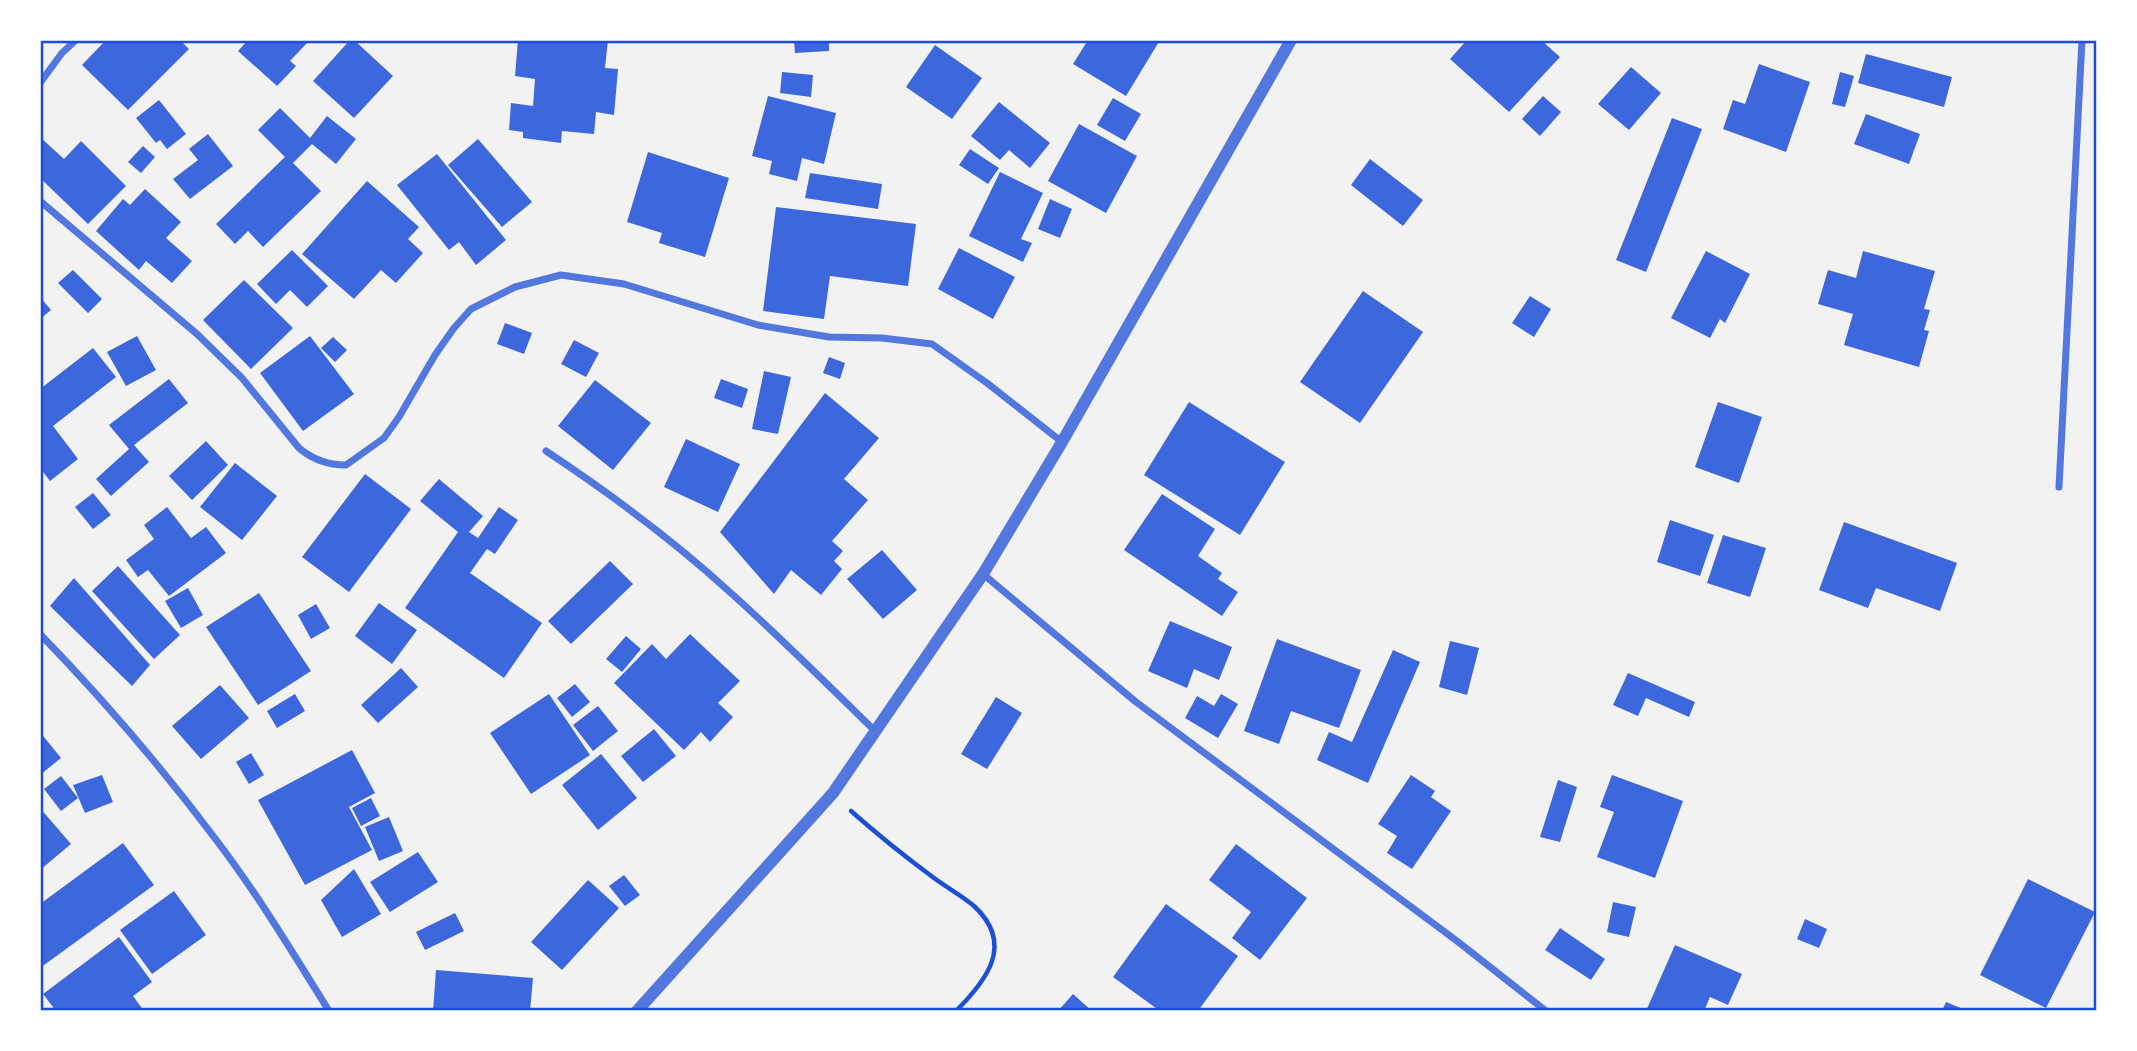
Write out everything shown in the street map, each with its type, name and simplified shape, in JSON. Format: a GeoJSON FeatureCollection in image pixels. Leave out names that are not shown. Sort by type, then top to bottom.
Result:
{"type":"FeatureCollection","features":[{"type":"Feature","properties":{"kind":"street"},"geometry":{"type":"LineString","coordinates":[[40,83],[62,53],[76,40]]}},
{"type":"Feature","properties":{"kind":"street"},"geometry":{"type":"LineString","coordinates":[[637,1011],[833,793],[983,574],[1062,442],[1291,40]]}},
{"type":"Feature","properties":{"kind":"street"},"geometry":{"type":"LineString","coordinates":[[2059,487],[2082,40]]}},
{"type":"Feature","properties":{"kind":"street"},"geometry":{"type":"LineString","coordinates":[[40,201],[197,334],[242,378],[299,448],[322,462],[346,465],[384,438],[399,418],[435,355],[471,309],[515,287],[561,275],[624,284],[758,325],[829,337],[882,338],[932,344],[1062,442]]}},
{"type":"Feature","properties":{"kind":"street"},"geometry":{"type":"LineString","coordinates":[[546,451],[607,492],[688,555],[732,593],[875,731]]}},
{"type":"Feature","properties":{"kind":"street"},"geometry":{"type":"LineString","coordinates":[[983,574],[1136,702],[1457,941],[1546,1011]]}},
{"type":"Feature","properties":{"kind":"street"},"geometry":{"type":"LineString","coordinates":[[40,634],[85,681],[217,841],[265,908],[329,1011]]}},
{"type":"Feature","properties":{"kind":"path"},"geometry":{"type":"LineString","coordinates":[[833,793],[875,832],[973,905],[985,917],[996,945],[995,954],[983,981],[956,1011]]}},
{"type":"Feature","properties":{"kind":"building"},"geometry":{"type":"Polygon","coordinates":[[[106,40],[180,40],[189,49],[128,110],[82,65],[106,40]]]}},
{"type":"Feature","properties":{"kind":"building"},"geometry":{"type":"Polygon","coordinates":[[[248,40],[304,40],[307,43],[290,61],[296,66],[277,86],[238,51],[248,40]]]}},
{"type":"Feature","properties":{"kind":"building"},"geometry":{"type":"Polygon","coordinates":[[[350,40],[354,40],[393,76],[354,118],[313,81],[350,40]]]}},
{"type":"Feature","properties":{"kind":"building"},"geometry":{"type":"Polygon","coordinates":[[[518,40],[608,40],[605,68],[618,69],[614,115],[596,112],[594,134],[562,131],[561,143],[523,138],[523,132],[509,130],[511,103],[533,106],[535,79],[515,76],[518,40]]]}},
{"type":"Feature","properties":{"kind":"building"},"geometry":{"type":"Polygon","coordinates":[[[794,40],[829,40],[829,51],[795,53],[794,40]]]}},
{"type":"Feature","properties":{"kind":"building"},"geometry":{"type":"Polygon","coordinates":[[[1088,40],[1160,40],[1126,96],[1073,64],[1088,40]]]}},
{"type":"Feature","properties":{"kind":"building"},"geometry":{"type":"Polygon","coordinates":[[[1467,40],[1541,40],[1560,57],[1509,112],[1450,59],[1467,40]]]}},
{"type":"Feature","properties":{"kind":"building"},"geometry":{"type":"Polygon","coordinates":[[[935,45],[982,78],[952,119],[906,87],[935,45]]]}},
{"type":"Feature","properties":{"kind":"building"},"geometry":{"type":"Polygon","coordinates":[[[1866,54],[1952,77],[1944,107],[1858,83],[1866,54]]]}},
{"type":"Feature","properties":{"kind":"building"},"geometry":{"type":"Polygon","coordinates":[[[1759,64],[1810,82],[1786,152],[1723,129],[1733,100],[1745,104],[1759,64]]]}},
{"type":"Feature","properties":{"kind":"building"},"geometry":{"type":"Polygon","coordinates":[[[1631,67],[1661,93],[1629,130],[1598,104],[1631,67]]]}},
{"type":"Feature","properties":{"kind":"building"},"geometry":{"type":"Polygon","coordinates":[[[782,72],[813,75],[811,97],[780,93],[782,72]]]}},
{"type":"Feature","properties":{"kind":"building"},"geometry":{"type":"Polygon","coordinates":[[[1840,72],[1854,76],[1845,107],[1832,104],[1840,72]]]}},
{"type":"Feature","properties":{"kind":"building"},"geometry":{"type":"Polygon","coordinates":[[[768,96],[836,113],[824,164],[802,158],[797,181],[769,174],[772,161],[752,156],[768,96]]]}},
{"type":"Feature","properties":{"kind":"building"},"geometry":{"type":"Polygon","coordinates":[[[1543,96],[1561,112],[1540,136],[1522,119],[1543,96]]]}},
{"type":"Feature","properties":{"kind":"building"},"geometry":{"type":"Polygon","coordinates":[[[1113,98],[1141,114],[1125,141],[1097,125],[1113,98]]]}},
{"type":"Feature","properties":{"kind":"building"},"geometry":{"type":"Polygon","coordinates":[[[159,100],[186,134],[167,149],[160,140],[156,143],[136,118],[159,100]]]}},
{"type":"Feature","properties":{"kind":"building"},"geometry":{"type":"Polygon","coordinates":[[[999,102],[1050,143],[1030,168],[1009,150],[1000,160],[971,136],[999,102]]]}},
{"type":"Feature","properties":{"kind":"building"},"geometry":{"type":"Polygon","coordinates":[[[280,108],[310,138],[327,116],[356,139],[336,164],[312,144],[293,163],[321,191],[263,247],[248,231],[235,244],[216,224],[285,157],[258,130],[280,108]]]}},
{"type":"Feature","properties":{"kind":"building"},"geometry":{"type":"Polygon","coordinates":[[[1866,114],[1920,134],[1909,164],[1854,144],[1866,114]]]}},
{"type":"Feature","properties":{"kind":"building"},"geometry":{"type":"Polygon","coordinates":[[[1672,118],[1702,129],[1646,272],[1616,260],[1672,118]]]}},
{"type":"Feature","properties":{"kind":"building"},"geometry":{"type":"Polygon","coordinates":[[[1079,124],[1137,156],[1106,213],[1048,181],[1079,124]]]}},
{"type":"Feature","properties":{"kind":"building"},"geometry":{"type":"Polygon","coordinates":[[[208,134],[233,166],[190,199],[173,179],[198,160],[189,149],[208,134]]]}},
{"type":"Feature","properties":{"kind":"building"},"geometry":{"type":"Polygon","coordinates":[[[40,137],[64,159],[81,141],[126,186],[88,224],[40,178],[40,137]]]}},
{"type":"Feature","properties":{"kind":"building"},"geometry":{"type":"Polygon","coordinates":[[[478,139],[532,202],[502,227],[448,165],[478,139]]]}},
{"type":"Feature","properties":{"kind":"building"},"geometry":{"type":"Polygon","coordinates":[[[143,146],[155,157],[141,173],[128,162],[143,146]]]}},
{"type":"Feature","properties":{"kind":"building"},"geometry":{"type":"Polygon","coordinates":[[[970,149],[999,168],[988,184],[959,165],[970,149]]]}},
{"type":"Feature","properties":{"kind":"building"},"geometry":{"type":"Polygon","coordinates":[[[648,152],[729,178],[705,257],[659,243],[662,233],[627,222],[648,152]]]}},
{"type":"Feature","properties":{"kind":"building"},"geometry":{"type":"Polygon","coordinates":[[[437,154],[506,240],[476,265],[459,242],[449,250],[397,185],[437,154]]]}},
{"type":"Feature","properties":{"kind":"building"},"geometry":{"type":"Polygon","coordinates":[[[1370,159],[1423,200],[1403,226],[1351,185],[1370,159]]]}},
{"type":"Feature","properties":{"kind":"building"},"geometry":{"type":"Polygon","coordinates":[[[1000,172],[1043,193],[1021,239],[1032,243],[1023,262],[969,236],[1000,172]]]}},
{"type":"Feature","properties":{"kind":"building"},"geometry":{"type":"Polygon","coordinates":[[[810,173],[882,184],[878,209],[805,198],[810,173]]]}},
{"type":"Feature","properties":{"kind":"building"},"geometry":{"type":"Polygon","coordinates":[[[367,181],[419,227],[408,239],[423,253],[396,283],[381,270],[354,299],[302,254],[367,181]]]}},
{"type":"Feature","properties":{"kind":"building"},"geometry":{"type":"Polygon","coordinates":[[[145,189],[181,222],[166,238],[192,261],[172,283],[146,261],[139,270],[96,231],[123,199],[130,205],[145,189]]]}},
{"type":"Feature","properties":{"kind":"building"},"geometry":{"type":"Polygon","coordinates":[[[1050,199],[1072,209],[1060,238],[1038,229],[1050,199]]]}},
{"type":"Feature","properties":{"kind":"building"},"geometry":{"type":"Polygon","coordinates":[[[776,207],[916,224],[908,286],[830,276],[824,319],[763,311],[776,207]]]}},
{"type":"Feature","properties":{"kind":"building"},"geometry":{"type":"Polygon","coordinates":[[[959,248],[1015,277],[993,319],[938,289],[959,248]]]}},
{"type":"Feature","properties":{"kind":"building"},"geometry":{"type":"Polygon","coordinates":[[[292,250],[328,286],[307,307],[290,290],[276,304],[257,284],[292,250]]]}},
{"type":"Feature","properties":{"kind":"building"},"geometry":{"type":"Polygon","coordinates":[[[1706,251],[1750,274],[1725,323],[1720,319],[1710,338],[1671,318],[1706,251]]]}},
{"type":"Feature","properties":{"kind":"building"},"geometry":{"type":"Polygon","coordinates":[[[1863,251],[1935,271],[1924,309],[1930,310],[1924,330],[1929,331],[1919,367],[1844,345],[1853,314],[1818,304],[1828,270],[1856,278],[1863,251]]]}},
{"type":"Feature","properties":{"kind":"building"},"geometry":{"type":"Polygon","coordinates":[[[73,270],[102,299],[88,313],[58,283],[73,270]]]}},
{"type":"Feature","properties":{"kind":"building"},"geometry":{"type":"Polygon","coordinates":[[[244,280],[293,328],[251,369],[203,320],[244,280]]]}},
{"type":"Feature","properties":{"kind":"building"},"geometry":{"type":"Polygon","coordinates":[[[1363,291],[1423,332],[1360,423],[1300,382],[1363,291]]]}},
{"type":"Feature","properties":{"kind":"building"},"geometry":{"type":"Polygon","coordinates":[[[1530,296],[1551,309],[1534,337],[1512,323],[1530,296]]]}},
{"type":"Feature","properties":{"kind":"building"},"geometry":{"type":"Polygon","coordinates":[[[40,297],[51,310],[40,319],[40,297]]]}},
{"type":"Feature","properties":{"kind":"building"},"geometry":{"type":"Polygon","coordinates":[[[505,323],[532,333],[524,354],[497,344],[505,323]]]}},
{"type":"Feature","properties":{"kind":"building"},"geometry":{"type":"Polygon","coordinates":[[[137,336],[156,370],[126,386],[107,352],[137,336]]]}},
{"type":"Feature","properties":{"kind":"building"},"geometry":{"type":"Polygon","coordinates":[[[310,336],[354,394],[303,431],[260,373],[310,336]]]}},
{"type":"Feature","properties":{"kind":"building"},"geometry":{"type":"Polygon","coordinates":[[[333,337],[347,350],[335,362],[321,348],[333,337]]]}},
{"type":"Feature","properties":{"kind":"building"},"geometry":{"type":"Polygon","coordinates":[[[574,340],[599,353],[586,377],[561,364],[574,340]]]}},
{"type":"Feature","properties":{"kind":"building"},"geometry":{"type":"Polygon","coordinates":[[[93,348],[116,377],[53,426],[78,459],[50,481],[40,468],[40,389],[93,348]]]}},
{"type":"Feature","properties":{"kind":"building"},"geometry":{"type":"Polygon","coordinates":[[[829,357],[845,363],[840,379],[823,373],[829,357]]]}},
{"type":"Feature","properties":{"kind":"building"},"geometry":{"type":"Polygon","coordinates":[[[764,371],[791,377],[778,434],[752,429],[764,371]]]}},
{"type":"Feature","properties":{"kind":"building"},"geometry":{"type":"Polygon","coordinates":[[[169,379],[188,403],[134,445],[149,462],[111,496],[96,479],[129,449],[109,425],[169,379]]]}},
{"type":"Feature","properties":{"kind":"building"},"geometry":{"type":"Polygon","coordinates":[[[721,379],[748,389],[742,408],[714,398],[721,379]]]}},
{"type":"Feature","properties":{"kind":"building"},"geometry":{"type":"Polygon","coordinates":[[[595,380],[651,423],[613,470],[558,426],[595,380]]]}},
{"type":"Feature","properties":{"kind":"building"},"geometry":{"type":"Polygon","coordinates":[[[825,393],[879,438],[844,479],[868,500],[832,541],[843,551],[834,561],[842,569],[821,595],[791,570],[774,594],[720,532],[825,393]]]}},
{"type":"Feature","properties":{"kind":"building"},"geometry":{"type":"Polygon","coordinates":[[[1189,402],[1285,462],[1240,535],[1144,475],[1189,402]]]}},
{"type":"Feature","properties":{"kind":"building"},"geometry":{"type":"Polygon","coordinates":[[[1718,402],[1762,417],[1739,483],[1695,467],[1718,402]]]}},
{"type":"Feature","properties":{"kind":"building"},"geometry":{"type":"Polygon","coordinates":[[[686,439],[740,464],[718,512],[664,487],[686,439]]]}},
{"type":"Feature","properties":{"kind":"building"},"geometry":{"type":"Polygon","coordinates":[[[206,441],[228,465],[192,500],[169,476],[206,441]]]}},
{"type":"Feature","properties":{"kind":"building"},"geometry":{"type":"Polygon","coordinates":[[[235,463],[277,496],[242,540],[200,507],[235,463]]]}},
{"type":"Feature","properties":{"kind":"building"},"geometry":{"type":"Polygon","coordinates":[[[365,474],[411,509],[349,592],[302,557],[365,474]]]}},
{"type":"Feature","properties":{"kind":"building"},"geometry":{"type":"Polygon","coordinates":[[[439,479],[483,516],[469,532],[478,538],[499,507],[518,520],[495,554],[487,549],[470,573],[542,623],[504,678],[405,608],[458,532],[420,501],[439,479]]]}},
{"type":"Feature","properties":{"kind":"building"},"geometry":{"type":"Polygon","coordinates":[[[93,493],[111,515],[93,529],[75,507],[93,493]]]}},
{"type":"Feature","properties":{"kind":"building"},"geometry":{"type":"Polygon","coordinates":[[[1162,494],[1215,529],[1198,556],[1222,573],[1218,579],[1238,592],[1222,616],[1124,550],[1162,494]]]}},
{"type":"Feature","properties":{"kind":"building"},"geometry":{"type":"Polygon","coordinates":[[[167,507],[191,538],[206,527],[226,553],[169,596],[148,570],[138,577],[126,560],[154,539],[144,525],[167,507]]]}},
{"type":"Feature","properties":{"kind":"building"},"geometry":{"type":"Polygon","coordinates":[[[1670,520],[1714,535],[1700,576],[1657,562],[1670,520]]]}},
{"type":"Feature","properties":{"kind":"building"},"geometry":{"type":"Polygon","coordinates":[[[1844,522],[1957,563],[1940,611],[1876,588],[1868,608],[1819,590],[1844,522]]]}},
{"type":"Feature","properties":{"kind":"building"},"geometry":{"type":"Polygon","coordinates":[[[1723,535],[1766,548],[1750,597],[1707,583],[1723,535]]]}},
{"type":"Feature","properties":{"kind":"building"},"geometry":{"type":"Polygon","coordinates":[[[882,550],[917,590],[883,619],[847,579],[882,550]]]}},
{"type":"Feature","properties":{"kind":"building"},"geometry":{"type":"Polygon","coordinates":[[[610,561],[633,584],[571,644],[548,621],[610,561]]]}},
{"type":"Feature","properties":{"kind":"building"},"geometry":{"type":"Polygon","coordinates":[[[118,566],[180,635],[154,659],[92,591],[118,566]]]}},
{"type":"Feature","properties":{"kind":"building"},"geometry":{"type":"Polygon","coordinates":[[[74,578],[150,665],[132,686],[50,606],[74,578]]]}},
{"type":"Feature","properties":{"kind":"building"},"geometry":{"type":"Polygon","coordinates":[[[188,588],[203,615],[181,628],[165,601],[188,588]]]}},
{"type":"Feature","properties":{"kind":"building"},"geometry":{"type":"Polygon","coordinates":[[[259,593],[311,671],[258,705],[206,627],[259,593]]]}},
{"type":"Feature","properties":{"kind":"building"},"geometry":{"type":"Polygon","coordinates":[[[379,603],[417,630],[392,664],[355,636],[379,603]]]}},
{"type":"Feature","properties":{"kind":"building"},"geometry":{"type":"Polygon","coordinates":[[[316,604],[330,628],[311,639],[298,615],[316,604]]]}},
{"type":"Feature","properties":{"kind":"building"},"geometry":{"type":"Polygon","coordinates":[[[1170,621],[1232,647],[1219,680],[1194,669],[1187,688],[1148,671],[1170,621]]]}},
{"type":"Feature","properties":{"kind":"building"},"geometry":{"type":"Polygon","coordinates":[[[690,634],[740,681],[718,703],[733,717],[710,742],[701,732],[684,750],[614,683],[652,644],[666,659],[690,634]]]}},
{"type":"Feature","properties":{"kind":"building"},"geometry":{"type":"Polygon","coordinates":[[[626,636],[641,649],[622,672],[606,659],[626,636]]]}},
{"type":"Feature","properties":{"kind":"building"},"geometry":{"type":"Polygon","coordinates":[[[1277,639],[1361,670],[1339,728],[1291,711],[1279,744],[1244,731],[1277,639]]]}},
{"type":"Feature","properties":{"kind":"building"},"geometry":{"type":"Polygon","coordinates":[[[1450,641],[1479,648],[1467,695],[1439,687],[1450,641]]]}},
{"type":"Feature","properties":{"kind":"building"},"geometry":{"type":"Polygon","coordinates":[[[1393,650],[1420,662],[1368,783],[1317,760],[1329,732],[1352,742],[1393,650]]]}},
{"type":"Feature","properties":{"kind":"building"},"geometry":{"type":"Polygon","coordinates":[[[401,668],[418,687],[378,723],[361,705],[401,668]]]}},
{"type":"Feature","properties":{"kind":"building"},"geometry":{"type":"Polygon","coordinates":[[[1628,673],[1695,702],[1689,717],[1646,698],[1638,716],[1613,705],[1628,673]]]}},
{"type":"Feature","properties":{"kind":"building"},"geometry":{"type":"Polygon","coordinates":[[[575,684],[590,702],[572,717],[557,698],[575,684]]]}},
{"type":"Feature","properties":{"kind":"building"},"geometry":{"type":"Polygon","coordinates":[[[220,685],[249,718],[201,759],[172,726],[220,685]]]}},
{"type":"Feature","properties":{"kind":"building"},"geometry":{"type":"Polygon","coordinates":[[[295,694],[305,711],[277,728],[267,711],[295,694]]]}},
{"type":"Feature","properties":{"kind":"building"},"geometry":{"type":"Polygon","coordinates":[[[549,694],[590,755],[531,794],[490,733],[549,694]]]}},
{"type":"Feature","properties":{"kind":"building"},"geometry":{"type":"Polygon","coordinates":[[[1221,694],[1238,704],[1218,738],[1185,718],[1197,696],[1214,706],[1221,694]]]}},
{"type":"Feature","properties":{"kind":"building"},"geometry":{"type":"Polygon","coordinates":[[[996,697],[1022,713],[987,769],[961,754],[996,697]]]}},
{"type":"Feature","properties":{"kind":"building"},"geometry":{"type":"Polygon","coordinates":[[[598,706],[618,731],[593,751],[573,725],[598,706]]]}},
{"type":"Feature","properties":{"kind":"building"},"geometry":{"type":"Polygon","coordinates":[[[654,729],[676,756],[643,782],[621,756],[654,729]]]}},
{"type":"Feature","properties":{"kind":"building"},"geometry":{"type":"Polygon","coordinates":[[[40,732],[61,758],[40,775],[40,732]]]}},
{"type":"Feature","properties":{"kind":"building"},"geometry":{"type":"Polygon","coordinates":[[[352,750],[375,793],[349,807],[372,850],[305,885],[258,800],[352,750]]]}},
{"type":"Feature","properties":{"kind":"building"},"geometry":{"type":"Polygon","coordinates":[[[251,753],[264,775],[249,784],[236,762],[251,753]]]}},
{"type":"Feature","properties":{"kind":"building"},"geometry":{"type":"Polygon","coordinates":[[[601,754],[637,798],[598,830],[562,785],[601,754]]]}},
{"type":"Feature","properties":{"kind":"building"},"geometry":{"type":"Polygon","coordinates":[[[102,775],[113,802],[85,813],[73,785],[102,775]]]}},
{"type":"Feature","properties":{"kind":"building"},"geometry":{"type":"Polygon","coordinates":[[[1411,775],[1435,791],[1431,797],[1451,811],[1412,869],[1387,853],[1397,836],[1378,824],[1411,775]]]}},
{"type":"Feature","properties":{"kind":"building"},"geometry":{"type":"Polygon","coordinates":[[[1612,775],[1683,801],[1655,878],[1597,857],[1614,812],[1600,807],[1612,775]]]}},
{"type":"Feature","properties":{"kind":"building"},"geometry":{"type":"Polygon","coordinates":[[[61,776],[78,798],[61,811],[44,789],[61,776]]]}},
{"type":"Feature","properties":{"kind":"building"},"geometry":{"type":"Polygon","coordinates":[[[1558,780],[1577,787],[1560,842],[1540,837],[1558,780]]]}},
{"type":"Feature","properties":{"kind":"building"},"geometry":{"type":"Polygon","coordinates":[[[371,798],[380,816],[361,826],[352,808],[371,798]]]}},
{"type":"Feature","properties":{"kind":"building"},"geometry":{"type":"Polygon","coordinates":[[[40,808],[71,844],[40,870],[40,808]]]}},
{"type":"Feature","properties":{"kind":"building"},"geometry":{"type":"Polygon","coordinates":[[[389,817],[403,851],[379,861],[365,827],[389,817]]]}},
{"type":"Feature","properties":{"kind":"building"},"geometry":{"type":"Polygon","coordinates":[[[123,843],[154,885],[40,968],[40,904],[123,843]]]}},
{"type":"Feature","properties":{"kind":"building"},"geometry":{"type":"Polygon","coordinates":[[[1236,844],[1307,898],[1260,960],[1232,938],[1251,912],[1209,880],[1236,844]]]}},
{"type":"Feature","properties":{"kind":"building"},"geometry":{"type":"Polygon","coordinates":[[[418,852],[438,882],[390,912],[370,882],[418,852]]]}},
{"type":"Feature","properties":{"kind":"building"},"geometry":{"type":"Polygon","coordinates":[[[354,869],[381,914],[342,937],[321,900],[354,869]]]}},
{"type":"Feature","properties":{"kind":"building"},"geometry":{"type":"Polygon","coordinates":[[[624,875],[640,895],[625,906],[609,886],[624,875]]]}},
{"type":"Feature","properties":{"kind":"building"},"geometry":{"type":"Polygon","coordinates":[[[2028,879],[2095,912],[2046,1008],[1980,975],[2028,879]]]}},
{"type":"Feature","properties":{"kind":"building"},"geometry":{"type":"Polygon","coordinates":[[[588,880],[619,908],[562,970],[531,942],[588,880]]]}},
{"type":"Feature","properties":{"kind":"building"},"geometry":{"type":"Polygon","coordinates":[[[174,891],[206,935],[152,974],[120,930],[174,891]]]}},
{"type":"Feature","properties":{"kind":"building"},"geometry":{"type":"Polygon","coordinates":[[[1613,902],[1636,907],[1629,937],[1607,932],[1613,902]]]}},
{"type":"Feature","properties":{"kind":"building"},"geometry":{"type":"Polygon","coordinates":[[[1166,904],[1238,956],[1198,1011],[1160,1011],[1113,977],[1166,904]]]}},
{"type":"Feature","properties":{"kind":"building"},"geometry":{"type":"Polygon","coordinates":[[[455,913],[464,931],[425,950],[416,932],[455,913]]]}},
{"type":"Feature","properties":{"kind":"building"},"geometry":{"type":"Polygon","coordinates":[[[1805,919],[1827,929],[1819,948],[1797,939],[1805,919]]]}},
{"type":"Feature","properties":{"kind":"building"},"geometry":{"type":"Polygon","coordinates":[[[1560,928],[1605,959],[1591,980],[1545,950],[1560,928]]]}},
{"type":"Feature","properties":{"kind":"building"},"geometry":{"type":"Polygon","coordinates":[[[119,937],[152,982],[133,996],[144,1011],[56,1011],[43,994],[119,937]]]}},
{"type":"Feature","properties":{"kind":"building"},"geometry":{"type":"Polygon","coordinates":[[[1675,945],[1742,974],[1728,1005],[1710,997],[1704,1011],[1646,1011],[1675,945]]]}},
{"type":"Feature","properties":{"kind":"building"},"geometry":{"type":"Polygon","coordinates":[[[436,970],[533,978],[530,1011],[433,1011],[436,970]]]}},
{"type":"Feature","properties":{"kind":"building"},"geometry":{"type":"Polygon","coordinates":[[[1073,994],[1092,1011],[1058,1011],[1073,994]]]}},
{"type":"Feature","properties":{"kind":"building"},"geometry":{"type":"Polygon","coordinates":[[[1946,1002],[1968,1011],[1942,1011],[1946,1002]]]}}]}
